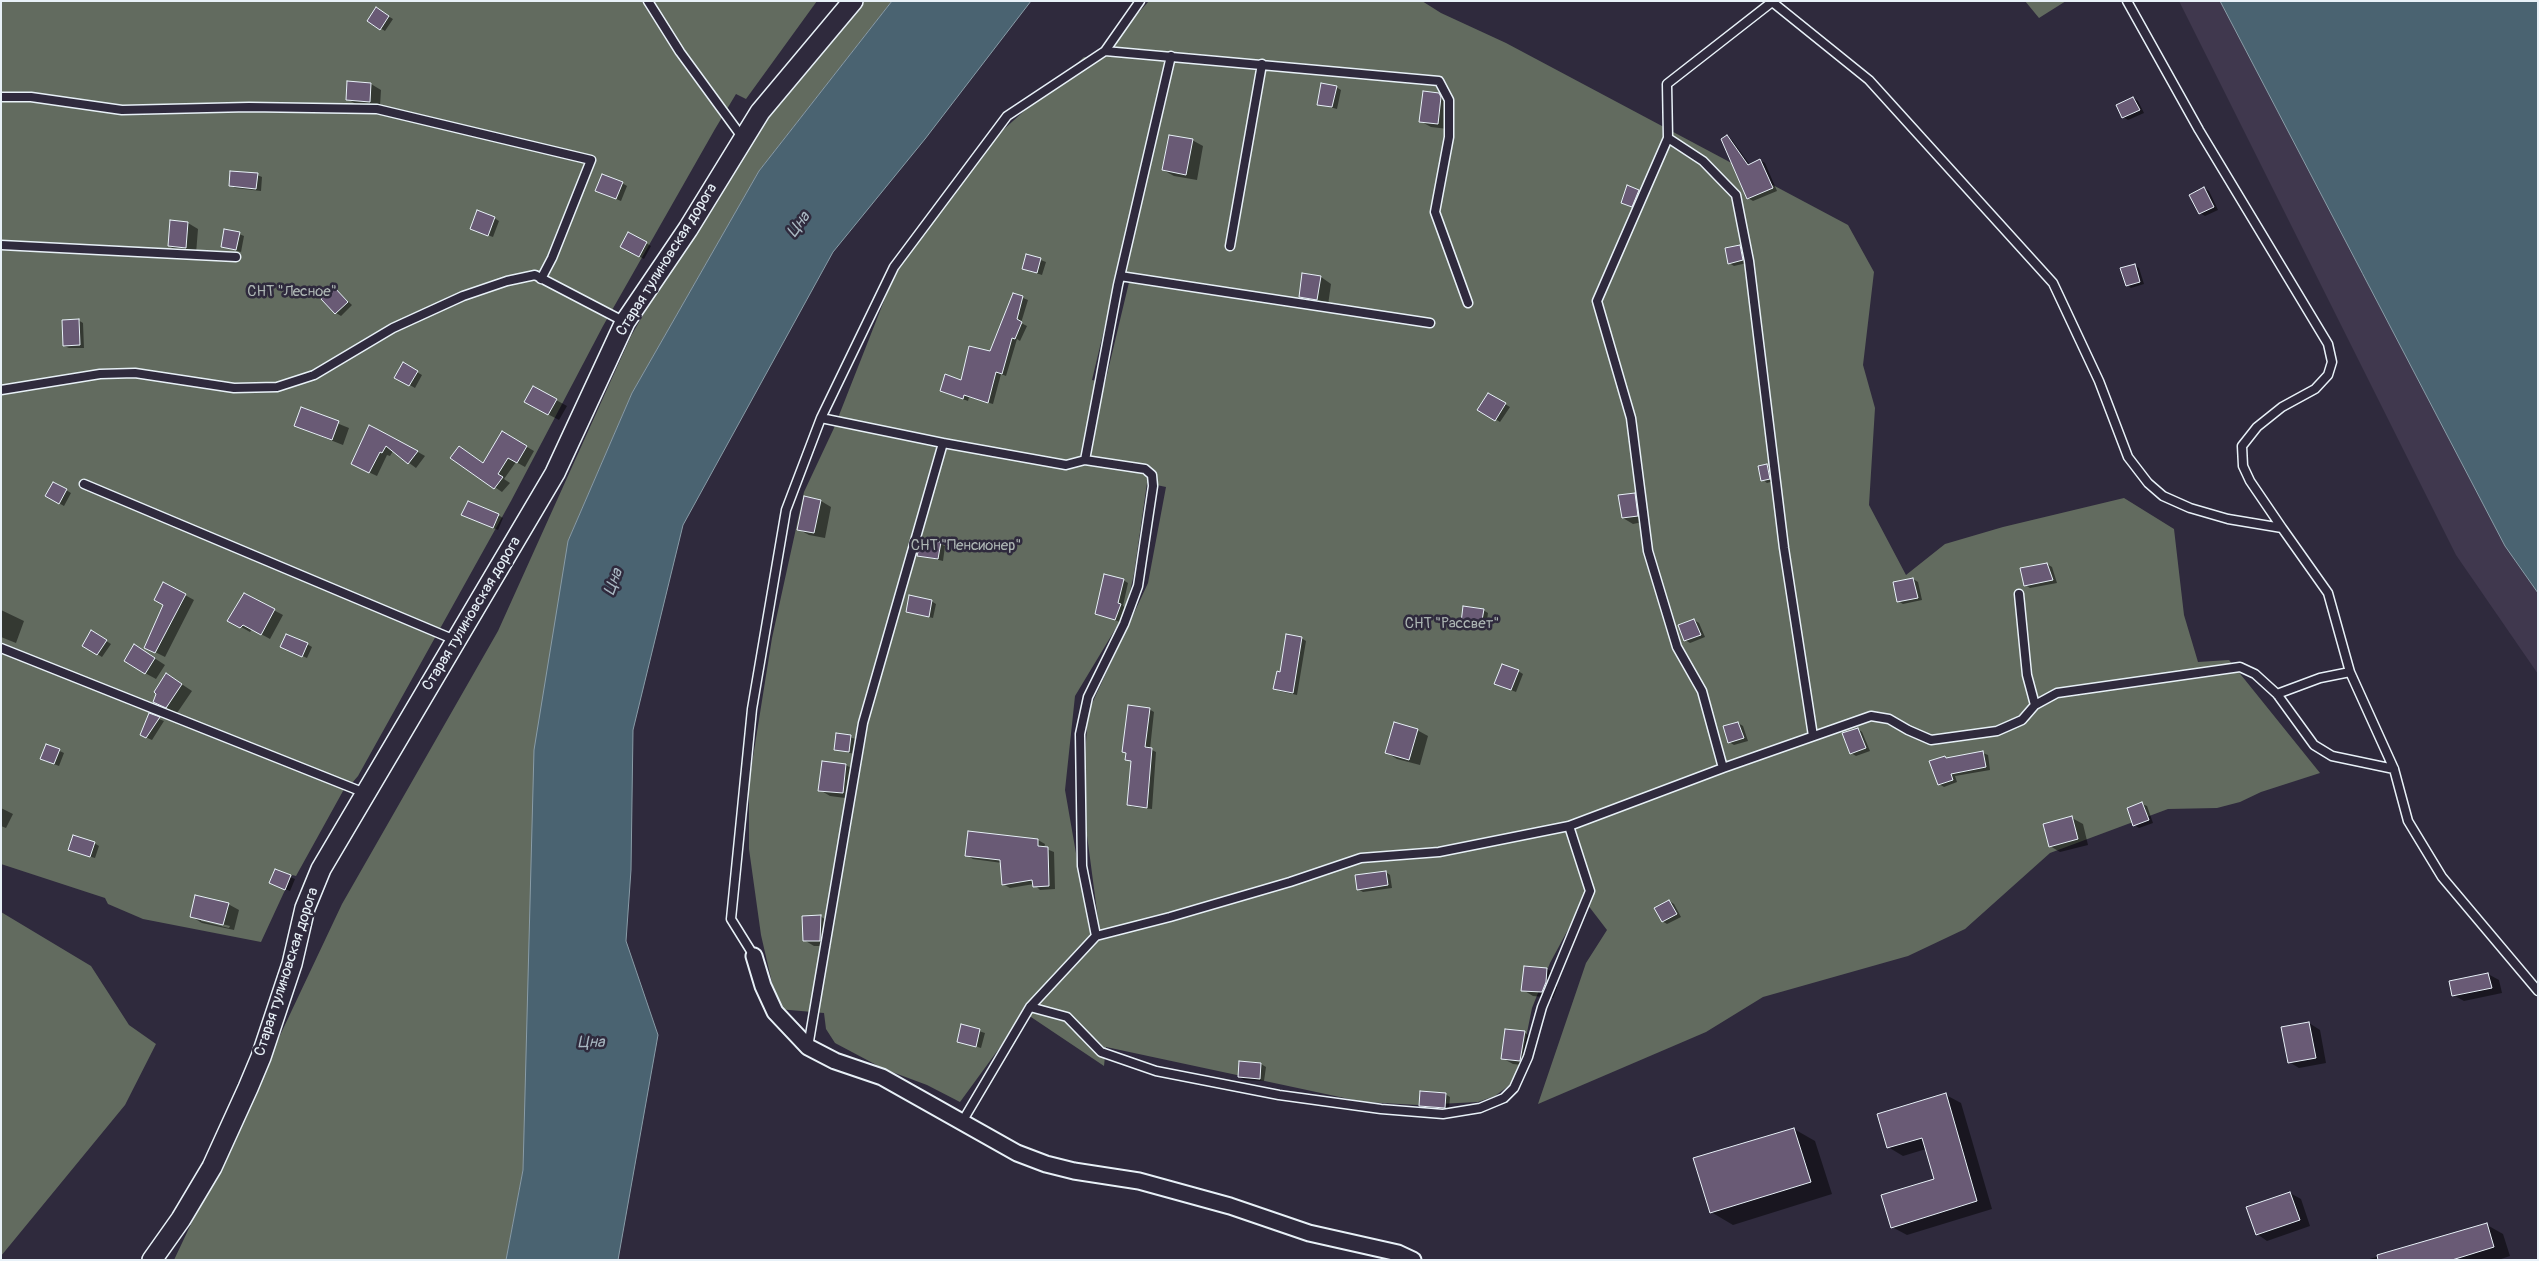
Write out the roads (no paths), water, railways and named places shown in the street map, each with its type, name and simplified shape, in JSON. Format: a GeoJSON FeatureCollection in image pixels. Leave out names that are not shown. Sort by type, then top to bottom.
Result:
{"type":"FeatureCollection","features":[{"type":"Feature","properties":{"kind":"street","name":"Старая тулиновская дорога"},"geometry":{"type":"LineString","coordinates":[[152,1260],[181,1219],[212,1167],[262,1057],[292,964],[305,908],[318,876],[555,472],[625,322],[688,229],[760,112],[853,1]]}},
{"type":"Feature","properties":{"kind":"street"},"geometry":{"type":"LineString","coordinates":[[754,956],[763,986],[775,1012],[808,1047],[835,1061],[882,1077],[1010,1149],[1046,1164],[1108,1178],[1139,1181],[1230,1206],[1309,1233],[1398,1253],[1413,1260]]}},
{"type":"Feature","properties":{"kind":"lane"},"geometry":{"type":"LineString","coordinates":[[648,1],[680,52],[744,139]]}},
{"type":"Feature","properties":{"kind":"lane"},"geometry":{"type":"LineString","coordinates":[[754,956],[731,919],[752,709],[786,510],[821,418],[894,267],[1007,116],[1105,51],[1140,1]]}},
{"type":"Feature","properties":{"kind":"lane"},"geometry":{"type":"LineString","coordinates":[[2127,1],[2199,130],[2328,344],[2332,362],[2328,376],[2315,389],[2282,407],[2257,427],[2242,446],[2243,466],[2250,481],[2328,593],[2350,672],[2394,768],[2408,821],[2442,877],[2538,991]]}},
{"type":"Feature","properties":{"kind":"lane"},"geometry":{"type":"LineString","coordinates":[[1723,768],[1702,691],[1677,647],[1648,552],[1631,418],[1597,301],[1668,138],[1667,84],[1771,2],[1869,80],[2052,283],[2099,381],[2128,457],[2148,483],[2163,496],[2190,508],[2228,519],[2282,528]]}},
{"type":"Feature","properties":{"kind":"lane"},"geometry":{"type":"LineString","coordinates":[[1105,51],[1439,81],[1449,100],[1449,128],[1435,212],[1468,303]]}},
{"type":"Feature","properties":{"kind":"lane"},"geometry":{"type":"LineString","coordinates":[[1085,460],[1120,276],[1171,56]]}},
{"type":"Feature","properties":{"kind":"lane"},"geometry":{"type":"LineString","coordinates":[[1230,246],[1262,64]]}},
{"type":"Feature","properties":{"kind":"lane"},"geometry":{"type":"LineString","coordinates":[[1,97],[31,97],[122,110],[249,107],[377,109],[591,160],[552,258],[541,279]]}},
{"type":"Feature","properties":{"kind":"lane"},"geometry":{"type":"LineString","coordinates":[[1668,138],[1703,161],[1736,196],[1749,261],[1784,548],[1813,736]]}},
{"type":"Feature","properties":{"kind":"lane"},"geometry":{"type":"LineString","coordinates":[[1,245],[236,257]]}},
{"type":"Feature","properties":{"kind":"lane"},"geometry":{"type":"LineString","coordinates":[[1,390],[100,374],[135,374],[234,388],[277,387],[314,375],[393,328],[463,296],[507,281],[535,276],[625,322]]}},
{"type":"Feature","properties":{"kind":"lane"},"geometry":{"type":"LineString","coordinates":[[1120,276],[1430,323]]}},
{"type":"Feature","properties":{"kind":"lane"},"geometry":{"type":"LineString","coordinates":[[821,418],[943,444],[1066,465],[1085,460],[1145,469],[1152,475],[1153,486],[1138,586],[1124,624],[1088,697],[1080,734],[1082,866],[1096,936]]}},
{"type":"Feature","properties":{"kind":"lane"},"geometry":{"type":"LineString","coordinates":[[808,1047],[864,723],[943,444]]}},
{"type":"Feature","properties":{"kind":"lane"},"geometry":{"type":"LineString","coordinates":[[84,484],[455,640]]}},
{"type":"Feature","properties":{"kind":"lane"},"geometry":{"type":"LineString","coordinates":[[2019,594],[2027,675],[2035,704]]}},
{"type":"Feature","properties":{"kind":"lane"},"geometry":{"type":"LineString","coordinates":[[1,648],[367,794]]}},
{"type":"Feature","properties":{"kind":"lane"},"geometry":{"type":"LineString","coordinates":[[962,1122],[1030,1007],[1096,936],[1188,912],[1361,858],[1439,852],[1570,826],[1723,768],[1871,716],[1889,719],[1931,740],[1959,737],[1997,731],[2022,720],[2035,704],[2057,692],[2240,667],[2255,674],[2277,694],[2314,745],[2332,756],[2394,768]]}},
{"type":"Feature","properties":{"kind":"lane"},"geometry":{"type":"LineString","coordinates":[[2277,694],[2320,678],[2350,672]]}},
{"type":"Feature","properties":{"kind":"lane"},"geometry":{"type":"LineString","coordinates":[[1030,1007],[1067,1017],[1101,1052],[1156,1071],[1279,1095],[1381,1109],[1443,1114],[1480,1108],[1504,1098],[1514,1088],[1528,1057],[1542,1007],[1590,891],[1570,826]]}},
{"type":"Feature","properties":{"kind":"water","name":"Цна"},"geometry":{"type":"Polygon","coordinates":[[[892,1],[1031,1],[925,139],[833,252],[683,525],[633,730],[631,870],[626,941],[658,1035],[618,1260],[506,1260],[523,1170],[534,750],[568,541],[632,393],[759,171],[892,1]]]}},
{"type":"Feature","properties":{"kind":"water"},"geometry":{"type":"Polygon","coordinates":[[[2220,1],[2538,1],[2538,593],[2505,546],[2220,1]]]}},
{"type":"Feature","properties":{"kind":"park label","name":"СНТ \"Лесное\""},"geometry":{"type":"Point","coordinates":[292,292]}},
{"type":"Feature","properties":{"kind":"park label","name":"СНТ \"Пенсионер\""},"geometry":{"type":"Point","coordinates":[966,546]}},
{"type":"Feature","properties":{"kind":"park label","name":"СНТ \"Рассвет\""},"geometry":{"type":"Point","coordinates":[1452,624]}}]}
